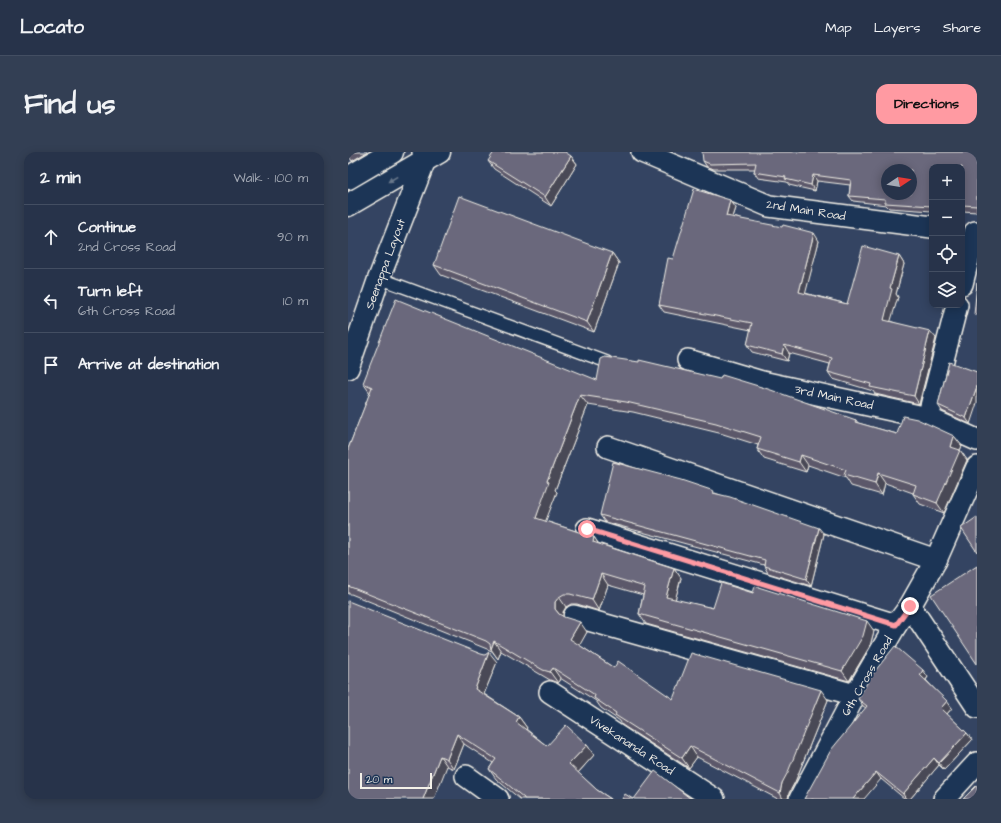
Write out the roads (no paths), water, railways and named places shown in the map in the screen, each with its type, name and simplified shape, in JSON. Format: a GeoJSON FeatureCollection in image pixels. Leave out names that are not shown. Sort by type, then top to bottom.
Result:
{"type":"FeatureCollection","features":[{"type":"Feature","properties":{"kind":"main road"},"geometry":{"type":"LineString","coordinates":[[348,178],[392,152]]}},
{"type":"Feature","properties":{"kind":"main road"},"geometry":{"type":"LineString","coordinates":[[348,205],[429,155]]}},
{"type":"Feature","properties":{"kind":"street","name":"2nd Main Road"},"geometry":{"type":"LineString","coordinates":[[642,152],[769,206],[929,227]]}},
{"type":"Feature","properties":{"kind":"street","name":"Seenappa Layout"},"geometry":{"type":"LineString","coordinates":[[348,368],[379,278],[429,155]]}},
{"type":"Feature","properties":{"kind":"street"},"geometry":{"type":"LineString","coordinates":[[964,272],[971,232]]}},
{"type":"Feature","properties":{"kind":"street"},"geometry":{"type":"LineString","coordinates":[[928,418],[956,308]]}},
{"type":"Feature","properties":{"kind":"street","name":"3rd Main Road"},"geometry":{"type":"LineString","coordinates":[[688,360],[762,382],[928,418],[977,440]]}},
{"type":"Feature","properties":{"kind":"street"},"geometry":{"type":"LineString","coordinates":[[608,447],[936,560]]}},
{"type":"Feature","properties":{"kind":"street","name":"6th Cross Road"},"geometry":{"type":"LineString","coordinates":[[800,799],[855,695],[896,625],[910,606],[936,560],[977,467]]}},
{"type":"Feature","properties":{"kind":"street"},"geometry":{"type":"LineString","coordinates":[[587,529],[896,625]]}},
{"type":"Feature","properties":{"kind":"street"},"geometry":{"type":"LineString","coordinates":[[910,606],[977,706]]}},
{"type":"Feature","properties":{"kind":"street"},"geometry":{"type":"LineString","coordinates":[[574,616],[855,695]]}},
{"type":"Feature","properties":{"kind":"street","name":"Vivekananda Road"},"geometry":{"type":"LineString","coordinates":[[550,692],[714,799]]}},
{"type":"Feature","properties":{"kind":"street"},"geometry":{"type":"LineString","coordinates":[[944,799],[977,763]]}},
{"type":"Feature","properties":{"kind":"street"},"geometry":{"type":"LineString","coordinates":[[466,776],[498,799]]}},
{"type":"Feature","properties":{"kind":"lane"},"geometry":{"type":"LineString","coordinates":[[379,278],[607,362]]}}]}
